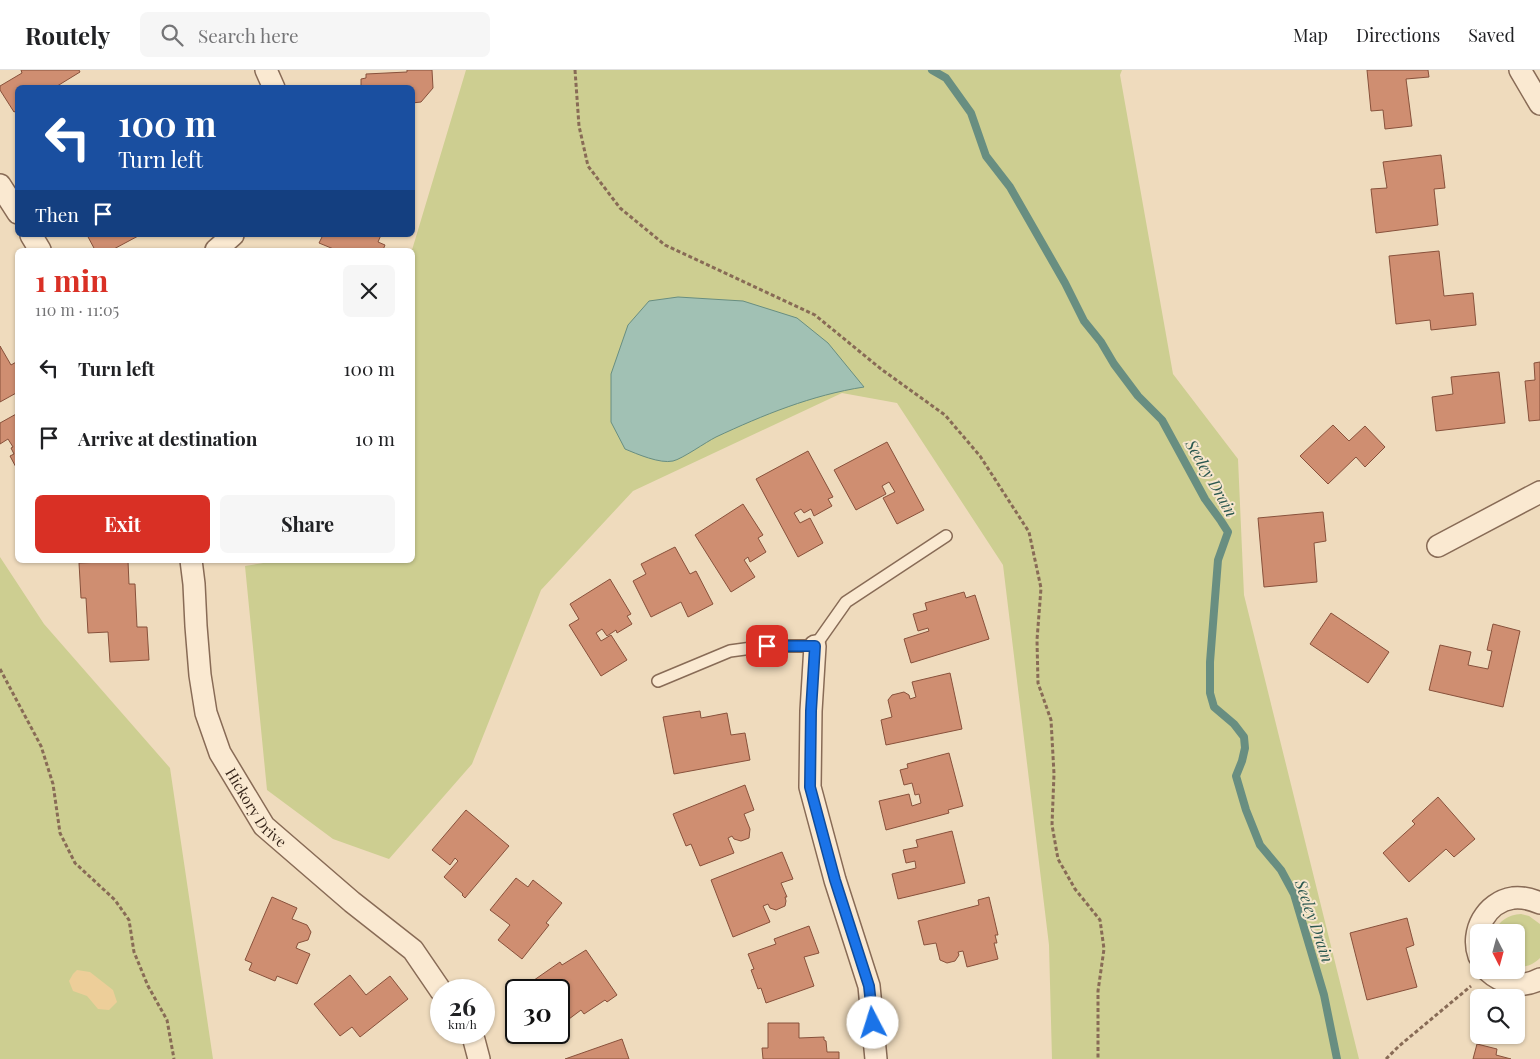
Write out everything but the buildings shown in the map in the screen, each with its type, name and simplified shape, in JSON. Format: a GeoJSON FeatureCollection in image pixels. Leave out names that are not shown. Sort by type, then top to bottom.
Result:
{"type":"FeatureCollection","features":[{"type":"Feature","properties":{"kind":"street"},"geometry":{"type":"LineString","coordinates":[[266,70],[273,85]]}},
{"type":"Feature","properties":{"kind":"street"},"geometry":{"type":"LineString","coordinates":[[1520,70],[1540,104]]}},
{"type":"Feature","properties":{"kind":"street"},"geometry":{"type":"LineString","coordinates":[[0,185],[15,209]]}},
{"type":"Feature","properties":{"kind":"street"},"geometry":{"type":"LineString","coordinates":[[32,237],[39,248]]}},
{"type":"Feature","properties":{"kind":"street"},"geometry":{"type":"LineString","coordinates":[[218,248],[231,237]]}},
{"type":"Feature","properties":{"kind":"street"},"geometry":{"type":"LineString","coordinates":[[1438,546],[1540,492]]}},
{"type":"Feature","properties":{"kind":"street","name":"Hickory Drive"},"geometry":{"type":"LineString","coordinates":[[191,563],[200,675],[206,713],[220,753],[264,826],[352,902],[413,950],[433,979]]}},
{"type":"Feature","properties":{"kind":"street"},"geometry":{"type":"LineString","coordinates":[[815,646],[811,711],[810,787],[835,880],[869,986],[876,1059]]}},
{"type":"Feature","properties":{"kind":"street"},"geometry":{"type":"LineString","coordinates":[[1479,924],[1487,912],[1498,903],[1512,898],[1526,898],[1540,902]]}},
{"type":"Feature","properties":{"kind":"street"},"geometry":{"type":"LineString","coordinates":[[1499,979],[1508,983],[1523,984],[1540,979]]}},
{"type":"Feature","properties":{"kind":"street"},"geometry":{"type":"LineString","coordinates":[[475,1044],[479,1059]]}},
{"type":"Feature","properties":{"kind":"lane"},"geometry":{"type":"LineString","coordinates":[[658,681],[730,651],[767,646],[815,646],[846,602],[946,536]]}},
{"type":"Feature","properties":{"kind":"path"},"geometry":{"type":"LineString","coordinates":[[575,70],[579,126],[588,166],[620,208],[665,245],[815,316],[881,370],[944,414],[980,456],[1029,532],[1041,588],[1037,640],[1038,683],[1051,720],[1054,774],[1052,825],[1058,859],[1075,889],[1100,920],[1104,949],[1098,991],[1098,1059]]}},
{"type":"Feature","properties":{"kind":"path"},"geometry":{"type":"LineString","coordinates":[[0,669],[40,746],[53,784],[60,833],[75,863],[115,900],[129,920],[134,952],[148,986],[167,1020],[174,1059]]}},
{"type":"Feature","properties":{"kind":"path"},"geometry":{"type":"LineString","coordinates":[[1386,1059],[1477,979]]}},
{"type":"Feature","properties":{"kind":"green space"},"geometry":{"type":"Polygon","coordinates":[[[466,70],[1122,70],[1120,75],[1173,374],[1238,459],[1244,595],[1359,1059],[1052,1059],[1049,945],[1003,565],[897,403],[842,393],[633,491],[541,590],[472,764],[389,859],[333,839],[267,790],[245,566],[264,563],[415,563],[415,248],[413,248],[466,70]]]}},
{"type":"Feature","properties":{"kind":"green space"},"geometry":{"type":"Polygon","coordinates":[[[0,557],[44,624],[170,768],[213,1059],[0,1059],[0,557]]]}},
{"type":"Feature","properties":{"kind":"green space"},"geometry":{"type":"Polygon","coordinates":[[[1521,914],[1529,916],[1540,924],[1540,958],[1525,966],[1525,924],[1499,924],[1512,916],[1521,914]]]}},
{"type":"Feature","properties":{"kind":"sand"},"geometry":{"type":"Polygon","coordinates":[[[77,970],[90,972],[113,990],[117,1002],[109,1010],[98,1009],[87,996],[73,991],[69,981],[77,970]]]}},
{"type":"Feature","properties":{"kind":"shaded area"},"geometry":{"type":"Polygon","coordinates":[[[678,297],[743,301],[797,318],[828,343],[864,387],[826,395],[770,414],[716,437],[673,461],[655,460],[625,449],[611,422],[611,374],[628,325],[649,301],[678,297]]]}},
{"type":"Feature","properties":{"kind":"waterway","name":"Seeley Drain"},"geometry":{"type":"LineString","coordinates":[[932,70],[946,78],[971,113],[986,156],[1010,187],[1065,283],[1084,321],[1101,342],[1114,364],[1138,396],[1162,420],[1205,499],[1228,532],[1218,560],[1210,662],[1210,693],[1214,707],[1234,724],[1244,737],[1245,748],[1236,776],[1246,810],[1260,845],[1281,870],[1294,894],[1324,995],[1337,1059]]}},
{"type":"Feature","properties":{"kind":"route"},"geometry":{"type":"LineString","coordinates":[[767,646],[815,646],[811,711],[810,787],[835,880],[869,986],[873,1023]]}}]}
